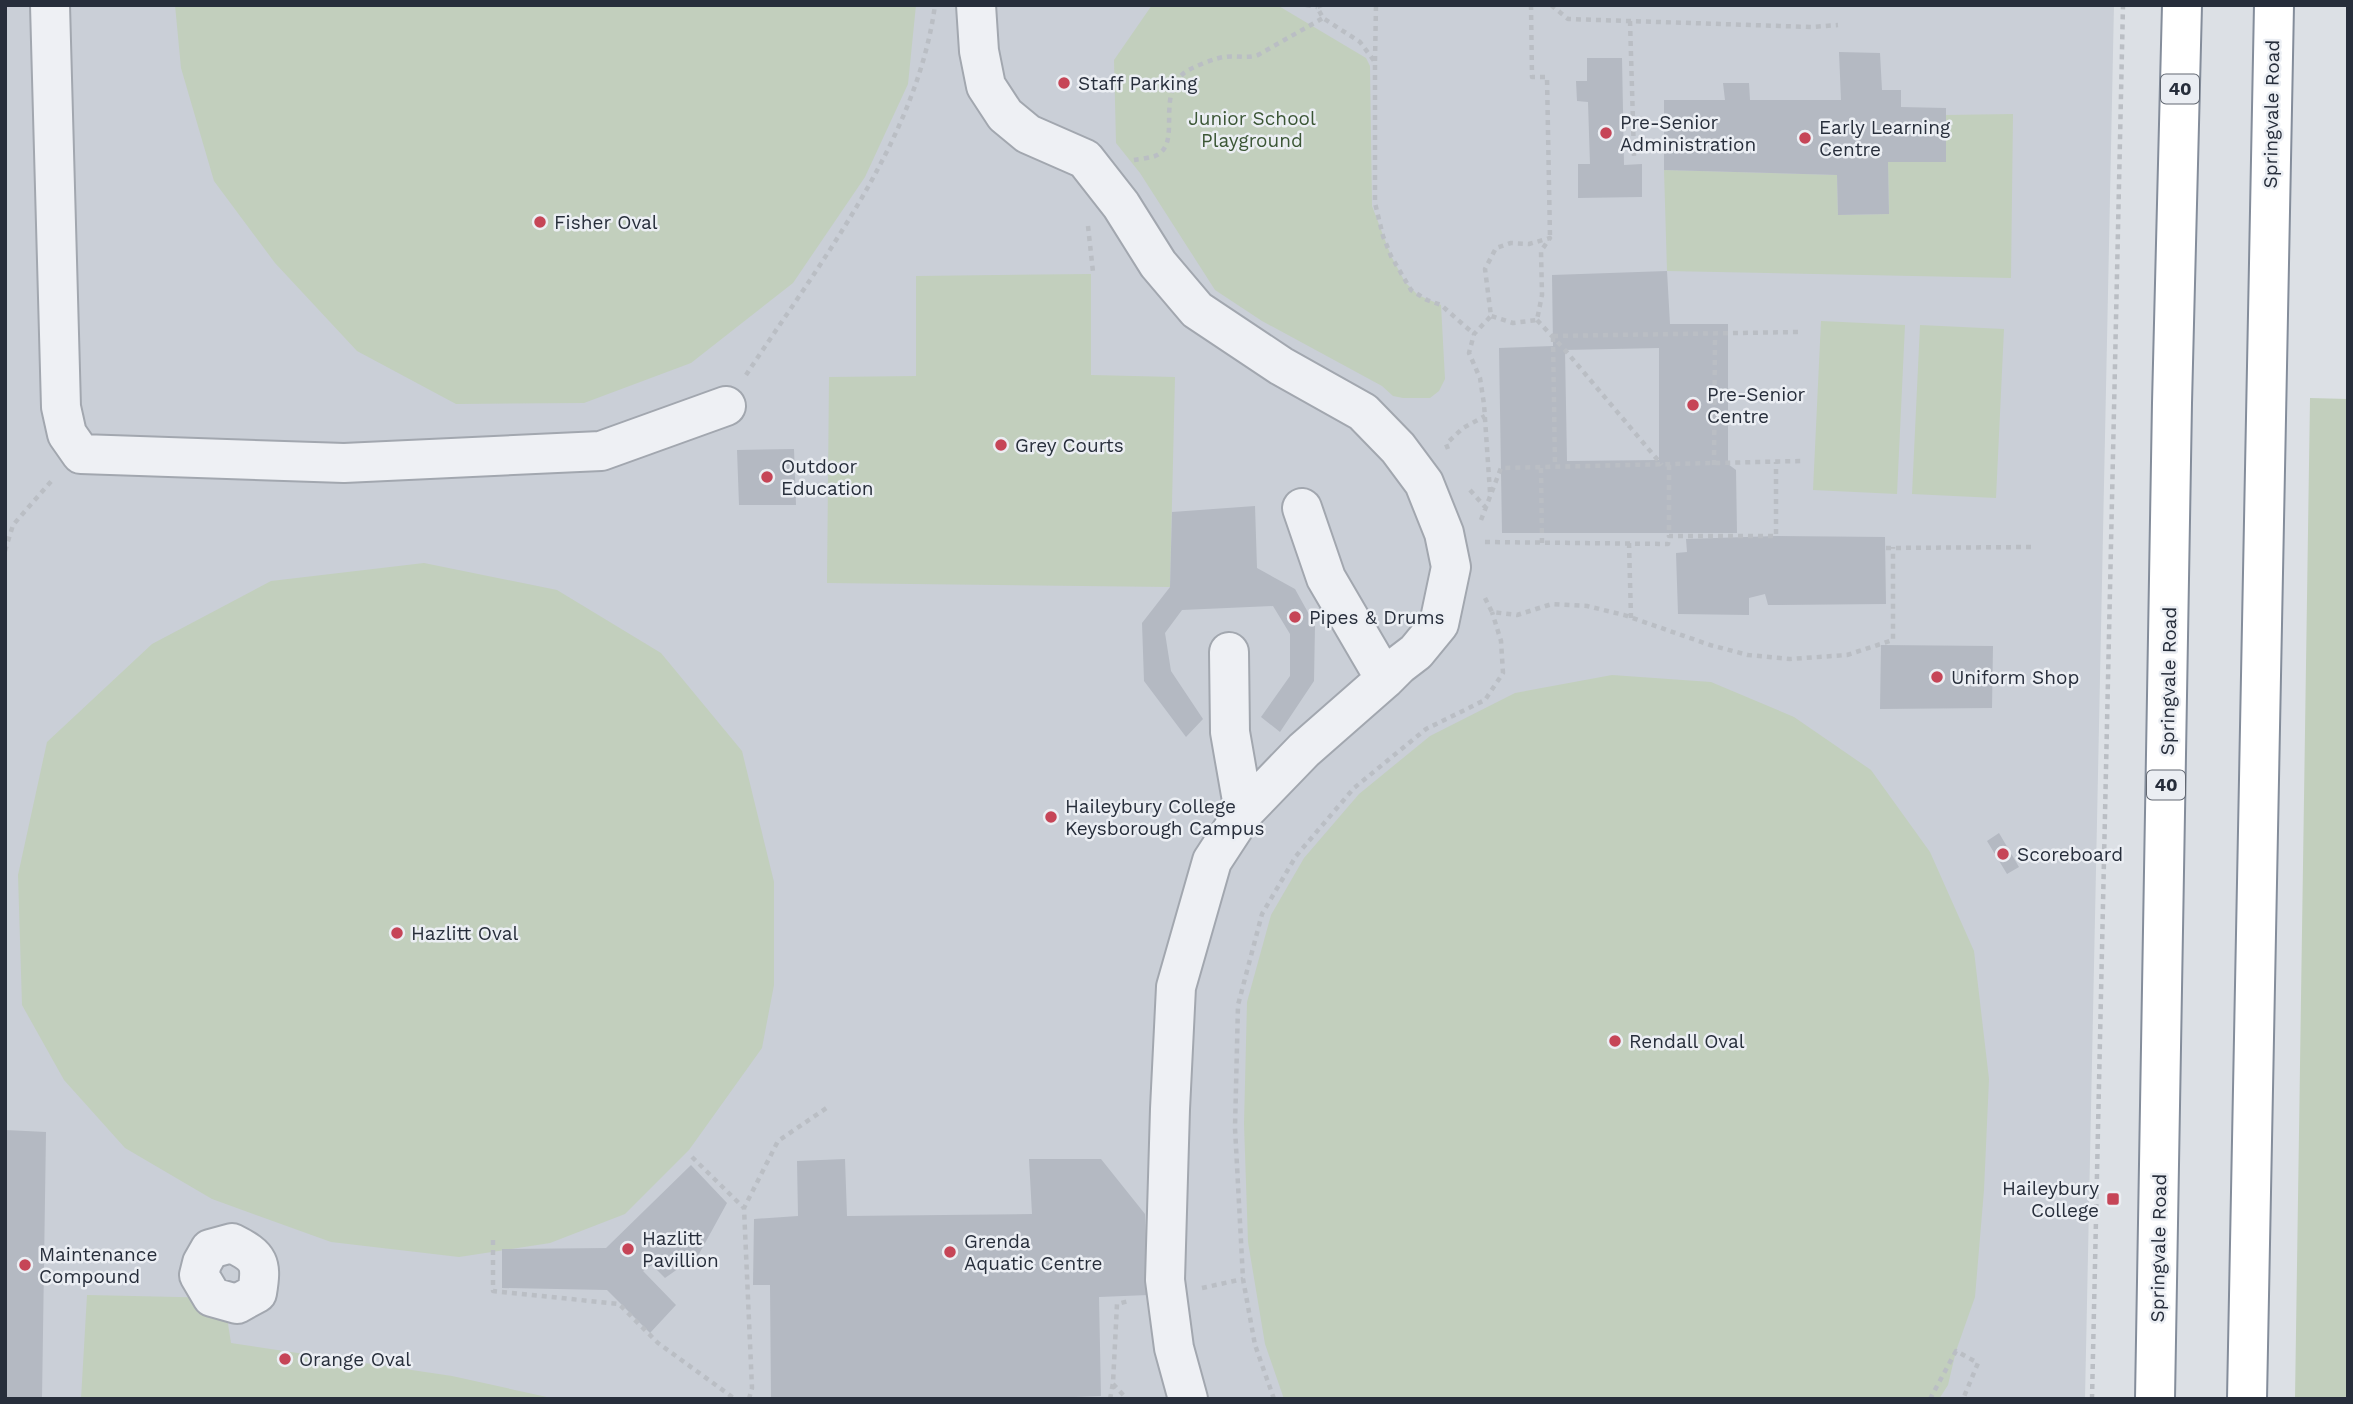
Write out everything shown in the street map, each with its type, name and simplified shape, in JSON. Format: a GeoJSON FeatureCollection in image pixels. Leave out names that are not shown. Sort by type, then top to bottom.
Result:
{"type":"FeatureCollection","features":[{"type":"Feature","properties":{"kind":"highway","name":"Springvale Road"},"geometry":{"type":"LineString","coordinates":[[2155,1399],[2182,5]]}},
{"type":"Feature","properties":{"kind":"highway","name":"Springvale Road"},"geometry":{"type":"LineString","coordinates":[[2247,1399],[2274,5]]}},
{"type":"Feature","properties":{"kind":"lane"},"geometry":{"type":"LineString","coordinates":[[50,5],[61,407],[67,434],[81,453],[344,463],[601,451],[726,406]]}},
{"type":"Feature","properties":{"kind":"lane"},"geometry":{"type":"LineString","coordinates":[[976,5],[979,51],[986,86],[1006,115],[1028,134],[1085,159],[1121,205],[1158,264],[1197,310],[1281,366],[1363,412],[1398,448],[1424,483],[1444,533],[1451,567],[1439,624],[1416,652],[1304,750],[1244,812],[1212,861],[1176,987],[1165,1280],[1174,1348],[1188,1399]]}},
{"type":"Feature","properties":{"kind":"lane"},"geometry":{"type":"LineString","coordinates":[[1302,508],[1326,578],[1385,679]]}},
{"type":"Feature","properties":{"kind":"lane"},"geometry":{"type":"LineString","coordinates":[[1229,652],[1230,732],[1244,812]]}},
{"type":"Feature","properties":{"kind":"path"},"geometry":{"type":"LineString","coordinates":[[726,406],[858,204],[883,156],[913,93],[931,33],[934,5]]}},
{"type":"Feature","properties":{"kind":"path"},"geometry":{"type":"LineString","coordinates":[[1306,5],[1320,6],[1323,18],[1360,42],[1375,62]]}},
{"type":"Feature","properties":{"kind":"path"},"geometry":{"type":"LineString","coordinates":[[1376,5],[1375,203],[1383,236],[1397,268],[1411,290],[1441,305],[1474,334]]}},
{"type":"Feature","properties":{"kind":"path"},"geometry":{"type":"LineString","coordinates":[[1531,5],[1532,78],[1547,77],[1550,238],[1541,251],[1542,295],[1537,320]]}},
{"type":"Feature","properties":{"kind":"path"},"geometry":{"type":"LineString","coordinates":[[1551,5],[1568,19],[1812,27],[1838,25]]}},
{"type":"Feature","properties":{"kind":"path"},"geometry":{"type":"LineString","coordinates":[[2092,1399],[2123,5]]}},
{"type":"Feature","properties":{"kind":"path"},"geometry":{"type":"LineString","coordinates":[[1126,150],[1134,160],[1154,156],[1164,149],[1169,131],[1169,98],[1174,83],[1185,72],[1225,57],[1244,58],[1258,55],[1323,18]]}},
{"type":"Feature","properties":{"kind":"path"},"geometry":{"type":"LineString","coordinates":[[1630,21],[1634,156]]}},
{"type":"Feature","properties":{"kind":"path"},"geometry":{"type":"LineString","coordinates":[[1491,316],[1485,269],[1496,248],[1511,243],[1529,244],[1550,238]]}},
{"type":"Feature","properties":{"kind":"path"},"geometry":{"type":"LineString","coordinates":[[1490,497],[1480,378],[1469,353],[1474,334],[1491,316]]}},
{"type":"Feature","properties":{"kind":"path"},"geometry":{"type":"LineString","coordinates":[[1491,316],[1513,323],[1537,320]]}},
{"type":"Feature","properties":{"kind":"path"},"geometry":{"type":"LineString","coordinates":[[1477,542],[1668,544],[1666,465],[1537,320]]}},
{"type":"Feature","properties":{"kind":"path"},"geometry":{"type":"LineString","coordinates":[[1553,336],[1800,332]]}},
{"type":"Feature","properties":{"kind":"path"},"geometry":{"type":"LineString","coordinates":[[1714,464],[1715,335]]}},
{"type":"Feature","properties":{"kind":"path"},"geometry":{"type":"LineString","coordinates":[[1553,336],[1555,467]]}},
{"type":"Feature","properties":{"kind":"path"},"geometry":{"type":"LineString","coordinates":[[1451,454],[1446,444],[1463,428],[1485,416]]}},
{"type":"Feature","properties":{"kind":"path"},"geometry":{"type":"LineString","coordinates":[[5,551],[13,525],[48,484],[81,453]]}},
{"type":"Feature","properties":{"kind":"path"},"geometry":{"type":"LineString","coordinates":[[1480,524],[1502,468],[1801,461]]}},
{"type":"Feature","properties":{"kind":"path"},"geometry":{"type":"LineString","coordinates":[[1669,536],[1776,536],[1776,462]]}},
{"type":"Feature","properties":{"kind":"path"},"geometry":{"type":"LineString","coordinates":[[1541,468],[1542,543]]}},
{"type":"Feature","properties":{"kind":"path"},"geometry":{"type":"LineString","coordinates":[[1464,484],[1486,508]]}},
{"type":"Feature","properties":{"kind":"path"},"geometry":{"type":"LineString","coordinates":[[1629,543],[1631,618]]}},
{"type":"Feature","properties":{"kind":"path"},"geometry":{"type":"LineString","coordinates":[[1492,612],[1517,615],[1552,604],[1587,606],[1748,655],[1790,659],[1847,655],[1893,640],[1893,547]]}},
{"type":"Feature","properties":{"kind":"path"},"geometry":{"type":"LineString","coordinates":[[1885,548],[2032,547]]}},
{"type":"Feature","properties":{"kind":"path"},"geometry":{"type":"LineString","coordinates":[[1274,1399],[1255,1345],[1243,1279],[1235,1128],[1238,1005],[1262,914],[1296,856],[1354,788],[1426,729],[1485,700],[1503,673],[1501,641],[1481,589]]}},
{"type":"Feature","properties":{"kind":"path"},"geometry":{"type":"LineString","coordinates":[[749,1399],[752,1388],[744,1208],[778,1141],[828,1107]]}},
{"type":"Feature","properties":{"kind":"path"},"geometry":{"type":"LineString","coordinates":[[692,1157],[744,1208]]}},
{"type":"Feature","properties":{"kind":"path"},"geometry":{"type":"LineString","coordinates":[[494,1240],[493,1291],[619,1304],[658,1343],[735,1399]]}},
{"type":"Feature","properties":{"kind":"path"},"geometry":{"type":"LineString","coordinates":[[1199,1288],[1243,1279]]}},
{"type":"Feature","properties":{"kind":"path"},"geometry":{"type":"LineString","coordinates":[[1110,1399],[1117,1304]]}},
{"type":"Feature","properties":{"kind":"path"},"geometry":{"type":"LineString","coordinates":[[1930,1399],[1956,1351],[1978,1363],[1962,1399]]}},
{"type":"Feature","properties":{"kind":"path"},"geometry":{"type":"LineString","coordinates":[[1113,1383],[1127,1399]]}},
{"type":"Feature","properties":{"kind":"shaded area","name":"Haileybury College Keysborough Campus"},"geometry":{"type":"Polygon","coordinates":[[[5,5],[2114,5],[2085,1399],[5,1399],[5,5]]]}},
{"type":"Feature","properties":{"kind":"green space","name":"Fisher Oval"},"geometry":{"type":"Polygon","coordinates":[[[175,5],[916,5],[908,84],[865,177],[793,283],[691,363],[584,403],[456,404],[357,351],[275,263],[214,181],[181,68],[175,5]]]}},
{"type":"Feature","properties":{"kind":"green space","name":"Junior School Playground"},"geometry":{"type":"Polygon","coordinates":[[[1152,5],[1277,5],[1366,58],[1370,66],[1372,206],[1391,256],[1405,282],[1418,295],[1441,305],[1445,379],[1439,391],[1430,398],[1393,396],[1382,386],[1262,321],[1215,290],[1140,173],[1116,143],[1114,60],[1152,5]]]}},
{"type":"Feature","properties":{"kind":"green space"},"geometry":{"type":"Polygon","coordinates":[[[2013,114],[2011,278],[1667,271],[1664,170],[1837,175],[1838,215],[1889,214],[1888,162],[1946,162],[1945,115],[2013,114]]]}},
{"type":"Feature","properties":{"kind":"green space","name":"Grey Courts"},"geometry":{"type":"Polygon","coordinates":[[[1091,274],[1091,375],[1175,377],[1170,587],[827,583],[829,377],[916,376],[916,276],[1091,274]]]}},
{"type":"Feature","properties":{"kind":"green space"},"geometry":{"type":"Polygon","coordinates":[[[1821,321],[1905,325],[1897,494],[1813,490],[1821,321]]]}},
{"type":"Feature","properties":{"kind":"green space"},"geometry":{"type":"Polygon","coordinates":[[[1920,325],[2004,329],[1996,498],[1912,494],[1920,325]]]}},
{"type":"Feature","properties":{"kind":"green space"},"geometry":{"type":"Polygon","coordinates":[[[2310,398],[2348,399],[2348,1399],[2295,1399],[2310,398]]]}},
{"type":"Feature","properties":{"kind":"green space","name":"Hazlitt Oval"},"geometry":{"type":"Polygon","coordinates":[[[424,563],[557,590],[661,653],[742,751],[774,882],[774,985],[762,1048],[689,1150],[625,1214],[550,1243],[459,1257],[331,1242],[212,1199],[125,1148],[64,1080],[22,1005],[18,875],[47,742],[152,644],[271,581],[424,563]]]}},
{"type":"Feature","properties":{"kind":"green space","name":"Rendall Oval"},"geometry":{"type":"Polygon","coordinates":[[[1612,675],[1711,682],[1794,717],[1871,770],[1930,852],[1974,951],[1989,1079],[1984,1190],[1975,1297],[1956,1351],[1948,1385],[1939,1399],[1284,1399],[1265,1344],[1248,1242],[1244,1124],[1247,1002],[1271,915],[1304,858],[1359,794],[1430,736],[1515,693],[1612,675]]]}},
{"type":"Feature","properties":{"kind":"green space"},"geometry":{"type":"Polygon","coordinates":[[[87,1295],[224,1298],[231,1343],[452,1376],[556,1399],[81,1399],[87,1295]]]}},
{"type":"Feature","properties":{"kind":"building","name":"Early Learning Centre"},"geometry":{"type":"Polygon","coordinates":[[[1839,52],[1880,53],[1882,90],[1901,90],[1901,107],[1946,108],[1946,162],[1888,162],[1889,214],[1838,215],[1837,175],[1664,170],[1664,100],[1725,100],[1723,83],[1749,83],[1750,100],[1841,100],[1839,52]]]}},
{"type":"Feature","properties":{"kind":"building","name":"Pre-Senior Administration"},"geometry":{"type":"Polygon","coordinates":[[[1587,58],[1622,58],[1624,165],[1642,164],[1642,197],[1578,198],[1578,164],[1590,164],[1588,102],[1577,101],[1576,81],[1587,81],[1587,58]]]}},
{"type":"Feature","properties":{"kind":"building","name":"Pre-Senior Centre"},"geometry":{"type":"Polygon","coordinates":[[[1667,271],[1670,324],[1728,324],[1728,464],[1736,470],[1737,533],[1502,533],[1499,348],[1553,346],[1552,275],[1667,271]],[[1659,348],[1565,350],[1567,461],[1659,460],[1659,348]]]}},
{"type":"Feature","properties":{"kind":"building","name":"Outdoor Education"},"geometry":{"type":"Polygon","coordinates":[[[794,449],[796,505],[739,505],[737,450],[794,449]]]}},
{"type":"Feature","properties":{"kind":"building","name":"Pipes & Drums"},"geometry":{"type":"Polygon","coordinates":[[[1255,506],[1257,568],[1295,589],[1315,625],[1314,681],[1280,732],[1261,717],[1290,676],[1290,634],[1273,606],[1182,610],[1165,633],[1171,671],[1203,719],[1186,737],[1144,681],[1142,623],[1170,587],[1172,512],[1255,506]]]}},
{"type":"Feature","properties":{"kind":"building"},"geometry":{"type":"Polygon","coordinates":[[[1885,537],[1886,604],[1768,605],[1765,594],[1749,598],[1749,615],[1678,614],[1676,553],[1687,552],[1686,539],[1885,537]]]}},
{"type":"Feature","properties":{"kind":"building","name":"Uniform Shop"},"geometry":{"type":"Polygon","coordinates":[[[1881,645],[1993,646],[1992,708],[1880,709],[1881,645]]]}},
{"type":"Feature","properties":{"kind":"building","name":"Scoreboard"},"geometry":{"type":"Polygon","coordinates":[[[1999,833],[2019,867],[2007,874],[1987,841],[1999,833]]]}},
{"type":"Feature","properties":{"kind":"building","name":"Maintenance Compound"},"geometry":{"type":"Polygon","coordinates":[[[5,1130],[46,1132],[42,1399],[5,1399],[5,1130]]]}},
{"type":"Feature","properties":{"kind":"building","name":"Grenda Aquatic Centre"},"geometry":{"type":"Polygon","coordinates":[[[845,1159],[847,1216],[1032,1214],[1029,1159],[1101,1159],[1145,1214],[1148,1295],[1099,1297],[1101,1396],[1021,1399],[771,1399],[770,1285],[753,1285],[754,1219],[798,1216],[797,1161],[845,1159]]]}},
{"type":"Feature","properties":{"kind":"building","name":"Hazlitt Pavillion"},"geometry":{"type":"Polygon","coordinates":[[[691,1165],[727,1203],[699,1254],[665,1278],[652,1265],[643,1271],[676,1305],[650,1333],[607,1290],[502,1288],[502,1249],[606,1248],[691,1165]]]}},
{"type":"Feature","properties":{"kind":"place","name":"Staff Parking"},"geometry":{"type":"Point","coordinates":[1064,83]}},
{"type":"Feature","properties":{"kind":"place","name":"Pre-Senior Administration"},"geometry":{"type":"Point","coordinates":[1606,133]}},
{"type":"Feature","properties":{"kind":"place","name":"Early Learning Centre"},"geometry":{"type":"Point","coordinates":[1805,138]}},
{"type":"Feature","properties":{"kind":"place","name":"Fisher Oval"},"geometry":{"type":"Point","coordinates":[540,222]}},
{"type":"Feature","properties":{"kind":"place","name":"Pre-Senior Centre"},"geometry":{"type":"Point","coordinates":[1693,405]}},
{"type":"Feature","properties":{"kind":"place","name":"Grey Courts"},"geometry":{"type":"Point","coordinates":[1001,445]}},
{"type":"Feature","properties":{"kind":"place","name":"Outdoor Education"},"geometry":{"type":"Point","coordinates":[767,477]}},
{"type":"Feature","properties":{"kind":"place","name":"Pipes & Drums"},"geometry":{"type":"Point","coordinates":[1295,617]}},
{"type":"Feature","properties":{"kind":"place","name":"Uniform Shop"},"geometry":{"type":"Point","coordinates":[1937,677]}},
{"type":"Feature","properties":{"kind":"place","name":"Haileybury College Keysborough Campus"},"geometry":{"type":"Point","coordinates":[1051,817]}},
{"type":"Feature","properties":{"kind":"place","name":"Scoreboard"},"geometry":{"type":"Point","coordinates":[2003,854]}},
{"type":"Feature","properties":{"kind":"place","name":"Hazlitt Oval"},"geometry":{"type":"Point","coordinates":[397,933]}},
{"type":"Feature","properties":{"kind":"place","name":"Rendall Oval"},"geometry":{"type":"Point","coordinates":[1615,1041]}},
{"type":"Feature","properties":{"kind":"place","name":"Haileybury College"},"geometry":{"type":"Point","coordinates":[2113,1199]}},
{"type":"Feature","properties":{"kind":"place","name":"Hazlitt Pavillion"},"geometry":{"type":"Point","coordinates":[628,1249]}},
{"type":"Feature","properties":{"kind":"place","name":"Grenda Aquatic Centre"},"geometry":{"type":"Point","coordinates":[950,1252]}},
{"type":"Feature","properties":{"kind":"place","name":"Maintenance Compound"},"geometry":{"type":"Point","coordinates":[25,1265]}},
{"type":"Feature","properties":{"kind":"place","name":"Orange Oval"},"geometry":{"type":"Point","coordinates":[285,1359]}}]}
